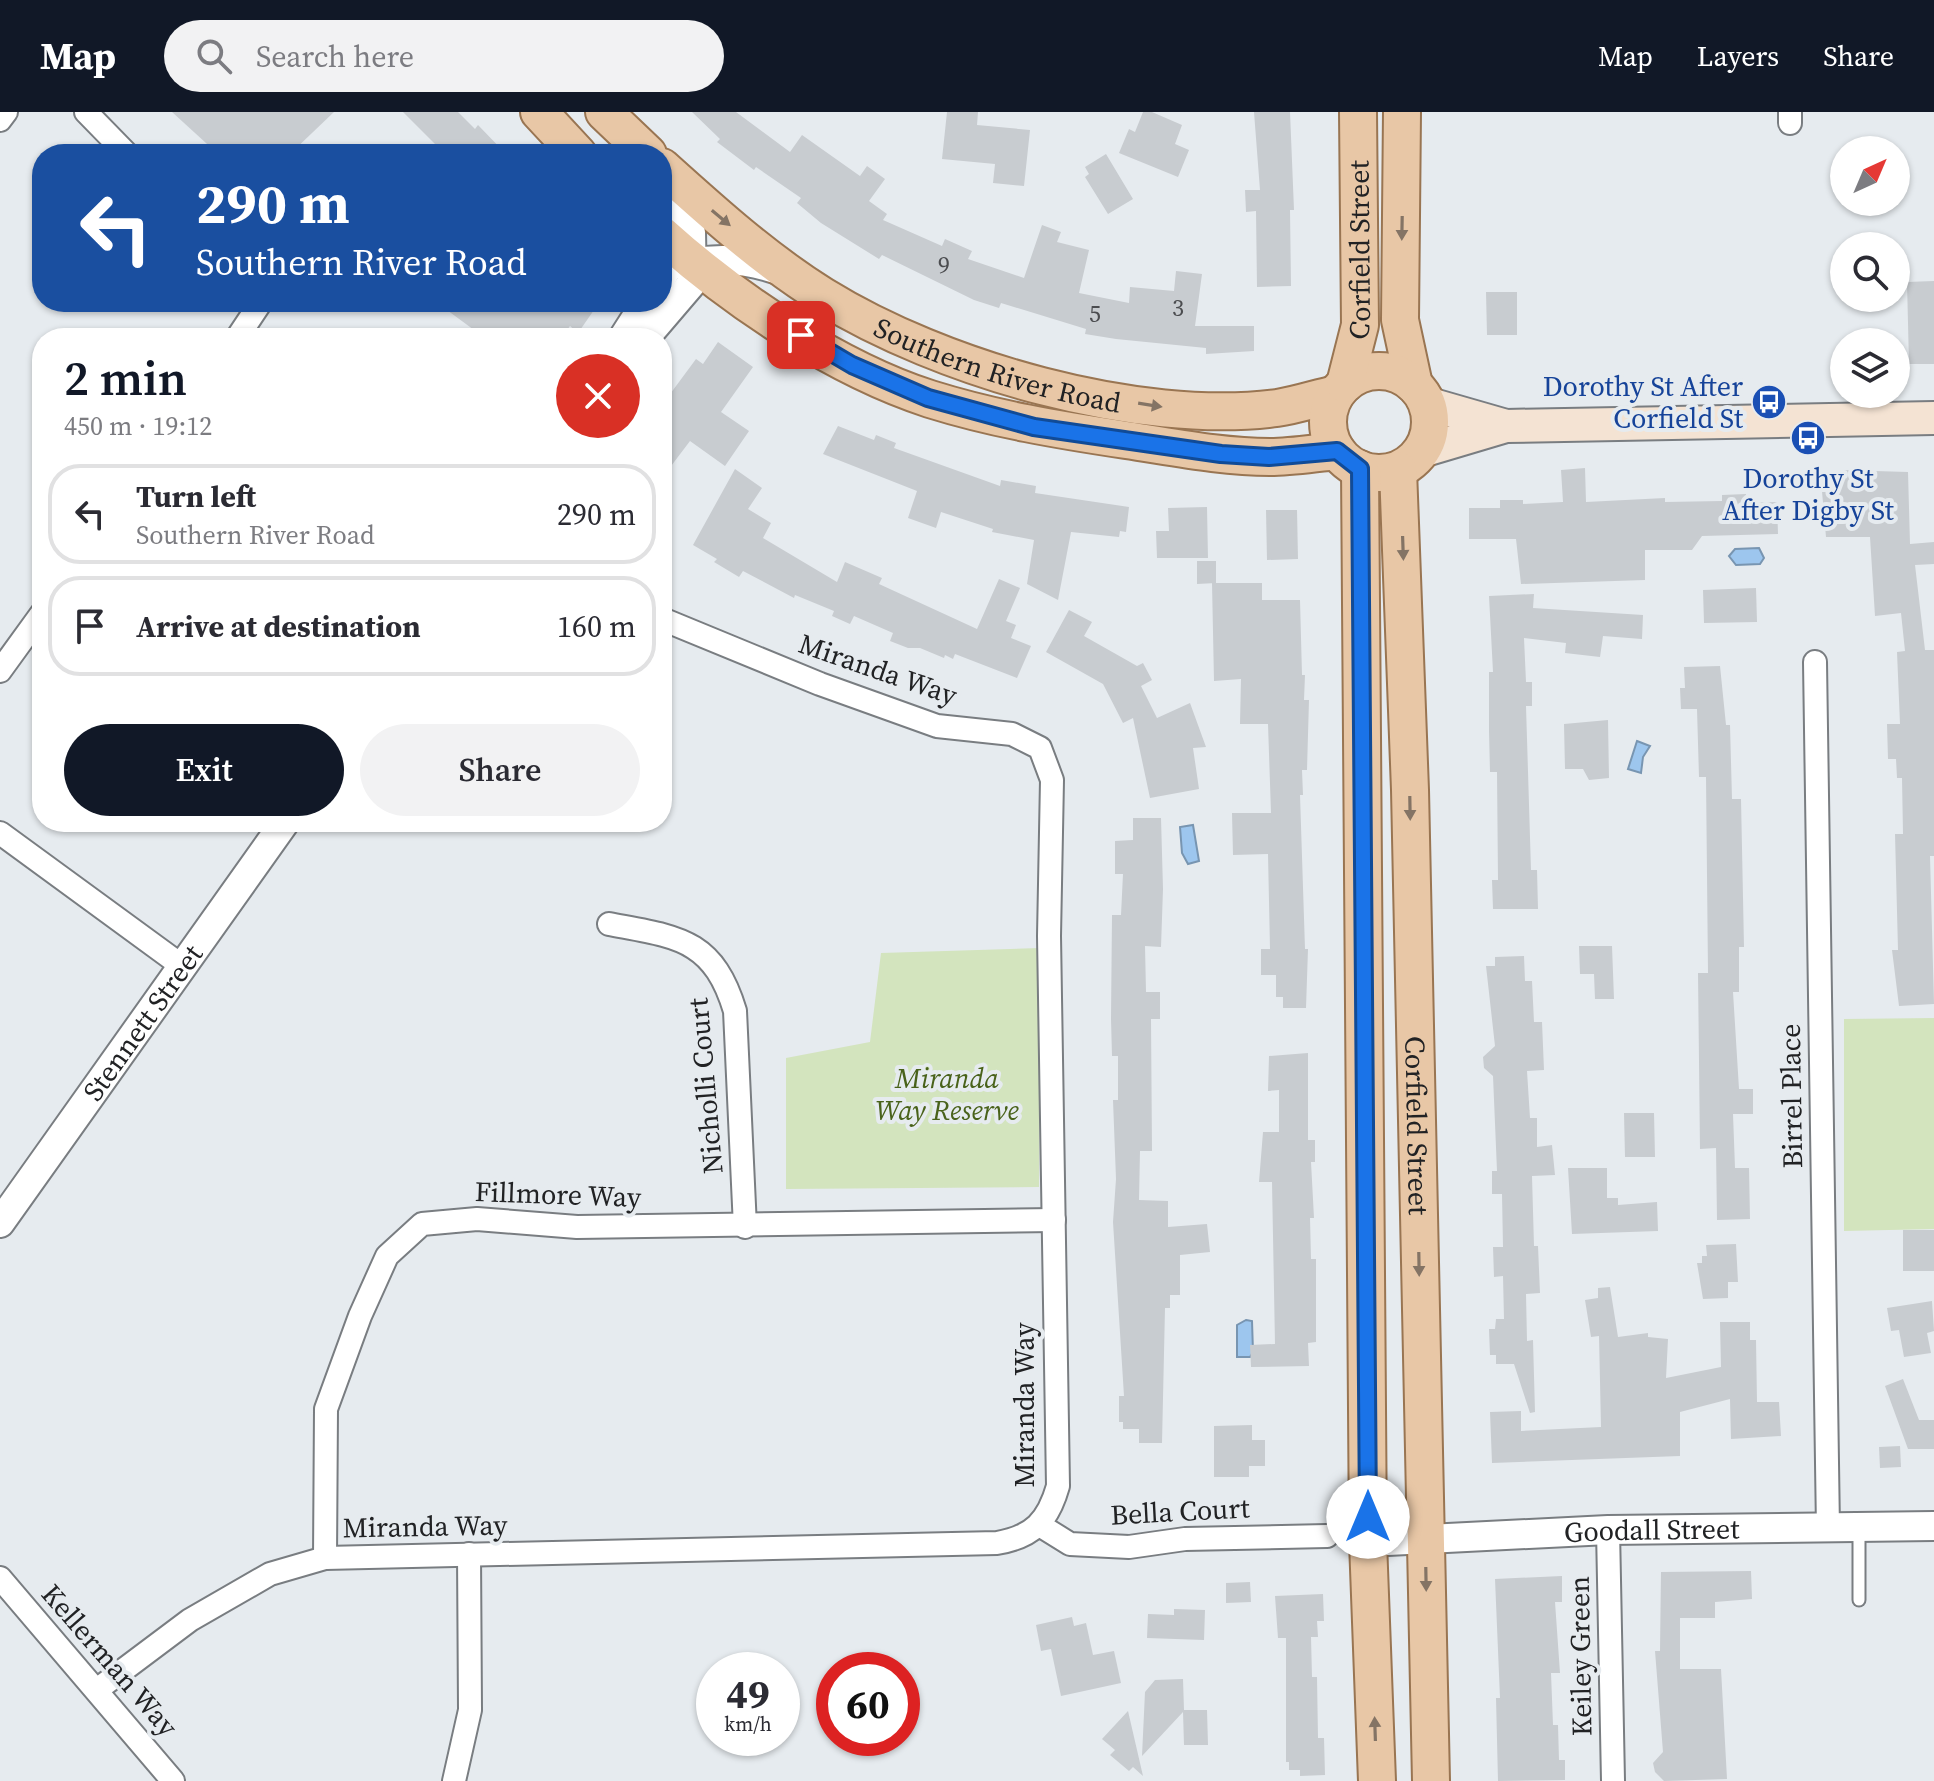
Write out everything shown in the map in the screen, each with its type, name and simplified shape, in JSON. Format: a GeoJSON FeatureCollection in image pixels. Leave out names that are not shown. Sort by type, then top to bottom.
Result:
{"type":"FeatureCollection","features":[{"type":"Feature","properties":{"kind":"main road"},"geometry":{"type":"LineString","coordinates":[[539,112],[569,144]]}},
{"type":"Feature","properties":{"kind":"main road","name":"Corfield Street"},"geometry":{"type":"LineString","coordinates":[[1341,389],[1360,325],[1358,112]]}},
{"type":"Feature","properties":{"kind":"main road","name":"Corfield Street"},"geometry":{"type":"LineString","coordinates":[[1402,112],[1400,320],[1420,394]]}},
{"type":"Feature","properties":{"kind":"main road"},"geometry":{"type":"LineString","coordinates":[[606,113],[638,144]]}},
{"type":"Feature","properties":{"kind":"main road","name":"Southern River Road"},"geometry":{"type":"LineString","coordinates":[[672,175],[791,274],[824,296],[903,338],[1013,378],[1079,394],[1174,409],[1279,407],[1341,389]]}},
{"type":"Feature","properties":{"kind":"main road","name":"Southern River Road"},"geometry":{"type":"LineString","coordinates":[[677,269],[775,320],[852,365],[928,398],[1034,427],[1221,454],[1348,460]]}},
{"type":"Feature","properties":{"kind":"main road"},"geometry":{"type":"LineString","coordinates":[[1506,426],[1420,394],[1401,376],[1372,371],[1341,389],[1328,423],[1348,460],[1373,473],[1506,426],[1934,418]]}},
{"type":"Feature","properties":{"kind":"main road"},"geometry":{"type":"LineString","coordinates":[[1410,460],[1429,436],[1420,394]]}},
{"type":"Feature","properties":{"kind":"main road","name":"Corfield Street"},"geometry":{"type":"LineString","coordinates":[[1348,460],[1368,1542],[1377,1781]]}},
{"type":"Feature","properties":{"kind":"main road","name":"Corfield Street"},"geometry":{"type":"LineString","coordinates":[[1410,460],[1410,806],[1431,1781]]}},
{"type":"Feature","properties":{"kind":"street"},"geometry":{"type":"LineString","coordinates":[[0,120],[6,112]]}},
{"type":"Feature","properties":{"kind":"street"},"geometry":{"type":"LineString","coordinates":[[86,112],[117,144]]}},
{"type":"Feature","properties":{"kind":"street"},"geometry":{"type":"LineString","coordinates":[[606,113],[620,144]]}},
{"type":"Feature","properties":{"kind":"street"},"geometry":{"type":"LineString","coordinates":[[672,209],[691,232],[677,269]]}},
{"type":"Feature","properties":{"kind":"street"},"geometry":{"type":"LineString","coordinates":[[677,269],[741,258],[791,274]]}},
{"type":"Feature","properties":{"kind":"street"},"geometry":{"type":"LineString","coordinates":[[672,306],[692,283],[677,269]]}},
{"type":"Feature","properties":{"kind":"street"},"geometry":{"type":"LineString","coordinates":[[654,328],[667,312]]}},
{"type":"Feature","properties":{"kind":"street","name":"Miranda Way"},"geometry":{"type":"LineString","coordinates":[[98,1689],[190,1620],[270,1574],[325,1558],[997,1543],[1018,1540],[1041,1526],[1051,1510],[1058,1486],[1049,936],[1052,780],[1040,748],[1012,734],[937,726],[820,684],[672,623]]}},
{"type":"Feature","properties":{"kind":"street"},"geometry":{"type":"LineString","coordinates":[[0,671],[32,627]]}},
{"type":"Feature","properties":{"kind":"street","name":"Birrel Place"},"geometry":{"type":"LineString","coordinates":[[1815,662],[1828,1529]]}},
{"type":"Feature","properties":{"kind":"street","name":"Stennett Street"},"geometry":{"type":"LineString","coordinates":[[0,1223],[278,832]]}},
{"type":"Feature","properties":{"kind":"street"},"geometry":{"type":"LineString","coordinates":[[0,833],[182,966]]}},
{"type":"Feature","properties":{"kind":"street","name":"Nicholli Court"},"geometry":{"type":"LineString","coordinates":[[609,924],[679,940],[710,959],[725,980],[735,1011],[745,1227]]}},
{"type":"Feature","properties":{"kind":"street","name":"Fillmore Way"},"geometry":{"type":"LineString","coordinates":[[325,1558],[326,1409],[360,1316],[387,1256],[422,1224],[477,1219],[577,1227],[745,1227],[1054,1220]]}},
{"type":"Feature","properties":{"kind":"street","name":"Bella Court"},"geometry":{"type":"LineString","coordinates":[[1041,1526],[1070,1544],[1129,1547],[1185,1539],[1327,1536]]}},
{"type":"Feature","properties":{"kind":"street","name":"Goodall Street"},"geometry":{"type":"LineString","coordinates":[[1368,1542],[1608,1530],[1934,1526]]}},
{"type":"Feature","properties":{"kind":"street","name":"Keiley Green"},"geometry":{"type":"LineString","coordinates":[[1608,1530],[1613,1781]]}},
{"type":"Feature","properties":{"kind":"street"},"geometry":{"type":"LineString","coordinates":[[454,1781],[470,1710],[469,1554]]}},
{"type":"Feature","properties":{"kind":"street","name":"Kellerman Way"},"geometry":{"type":"LineString","coordinates":[[0,1578],[98,1689],[173,1781]]}},
{"type":"Feature","properties":{"kind":"lane"},"geometry":{"type":"LineString","coordinates":[[1859,1528],[1859,1600]]}},
{"type":"Feature","properties":{"kind":"green space","name":"Miranda Way Reserve"},"geometry":{"type":"Polygon","coordinates":[[[1040,948],[1039,1187],[786,1189],[786,1058],[870,1042],[881,953],[1040,948]]]}},
{"type":"Feature","properties":{"kind":"green space"},"geometry":{"type":"Polygon","coordinates":[[[1934,1018],[1934,1229],[1844,1231],[1844,1019],[1934,1018]]]}},
{"type":"Feature","properties":{"kind":"water"},"geometry":{"type":"Polygon","coordinates":[[[1759,548],[1764,558],[1760,564],[1736,565],[1729,556],[1735,549],[1759,548]]]}},
{"type":"Feature","properties":{"kind":"water"},"geometry":{"type":"Polygon","coordinates":[[[1637,741],[1650,746],[1643,757],[1641,773],[1628,769],[1637,741]]]}},
{"type":"Feature","properties":{"kind":"water"},"geometry":{"type":"Polygon","coordinates":[[[1193,825],[1199,861],[1188,864],[1182,853],[1180,827],[1193,825]]]}},
{"type":"Feature","properties":{"kind":"water"},"geometry":{"type":"Polygon","coordinates":[[[1246,1320],[1252,1321],[1253,1352],[1250,1357],[1237,1357],[1237,1325],[1246,1320]]]}},
{"type":"Feature","properties":{"kind":"building"},"geometry":{"type":"Polygon","coordinates":[[[172,112],[334,112],[300,144],[207,144],[172,112]]]}},
{"type":"Feature","properties":{"kind":"building"},"geometry":{"type":"Polygon","coordinates":[[[403,112],[458,112],[475,129],[478,125],[496,144],[435,144],[403,112]]]}},
{"type":"Feature","properties":{"kind":"building"},"geometry":{"type":"Polygon","coordinates":[[[692,112],[736,112],[790,152],[802,135],[860,176],[867,166],[885,179],[869,201],[887,214],[883,220],[942,246],[945,239],[972,251],[968,259],[1024,278],[1042,225],[1061,232],[1057,242],[1089,250],[1079,293],[1129,303],[1130,287],[1174,291],[1176,271],[1202,274],[1195,326],[1254,326],[1254,351],[1206,354],[1206,348],[1085,334],[1086,329],[1001,303],[999,308],[974,300],[882,255],[879,259],[821,223],[797,203],[801,198],[756,167],[754,170],[717,142],[720,139],[692,112]]]}},
{"type":"Feature","properties":{"kind":"building"},"geometry":{"type":"Polygon","coordinates":[[[947,112],[978,112],[977,125],[1030,130],[1024,186],[993,183],[995,164],[942,159],[947,112]]]}},
{"type":"Feature","properties":{"kind":"building"},"geometry":{"type":"Polygon","coordinates":[[[1143,112],[1152,112],[1182,125],[1175,144],[1189,150],[1178,177],[1119,153],[1129,129],[1135,132],[1143,112]]]}},
{"type":"Feature","properties":{"kind":"building"},"geometry":{"type":"Polygon","coordinates":[[[1254,112],[1290,112],[1294,210],[1290,210],[1291,286],[1257,287],[1256,211],[1246,212],[1245,190],[1260,190],[1254,112]]]}},
{"type":"Feature","properties":{"kind":"building"},"geometry":{"type":"Polygon","coordinates":[[[1106,154],[1133,199],[1108,214],[1085,177],[1089,174],[1085,167],[1106,154]]]}},
{"type":"Feature","properties":{"kind":"building"},"geometry":{"type":"Polygon","coordinates":[[[1934,281],[1934,364],[1910,364],[1910,282],[1934,281]]]}},
{"type":"Feature","properties":{"kind":"building"},"geometry":{"type":"Polygon","coordinates":[[[1486,292],[1517,292],[1517,335],[1487,335],[1486,292]]]}},
{"type":"Feature","properties":{"kind":"building"},"geometry":{"type":"Polygon","coordinates":[[[450,312],[593,312],[581,328],[471,328],[450,312]]]}},
{"type":"Feature","properties":{"kind":"building"},"geometry":{"type":"Polygon","coordinates":[[[718,342],[753,367],[721,412],[749,431],[725,466],[690,441],[672,465],[672,391],[696,359],[703,364],[718,342]]]}},
{"type":"Feature","properties":{"kind":"building"},"geometry":{"type":"Polygon","coordinates":[[[838,426],[874,440],[876,435],[896,443],[894,448],[1000,486],[1001,480],[1036,486],[1035,493],[1129,507],[1126,532],[1120,531],[1119,537],[1071,532],[1058,600],[1027,584],[1034,540],[992,532],[993,529],[941,512],[936,528],[908,518],[917,491],[823,454],[838,426]]]}},
{"type":"Feature","properties":{"kind":"building"},"geometry":{"type":"Polygon","coordinates":[[[1585,468],[1586,502],[1665,498],[1665,502],[1722,501],[1722,495],[1746,494],[1746,503],[1777,502],[1778,534],[1702,536],[1692,550],[1645,550],[1645,580],[1521,584],[1516,539],[1469,539],[1469,508],[1500,508],[1500,500],[1523,500],[1523,504],[1563,502],[1561,470],[1585,468]]]}},
{"type":"Feature","properties":{"kind":"building"},"geometry":{"type":"Polygon","coordinates":[[[735,469],[762,488],[748,509],[771,523],[763,538],[837,582],[845,562],[882,578],[879,584],[977,629],[999,579],[1020,588],[1006,621],[1016,625],[1011,638],[1031,646],[1017,678],[955,654],[953,659],[945,655],[944,658],[920,648],[908,648],[890,641],[893,633],[854,616],[850,624],[832,616],[834,611],[795,595],[794,598],[743,571],[739,577],[714,562],[717,559],[693,545],[735,469]]]}},
{"type":"Feature","properties":{"kind":"building"},"geometry":{"type":"Polygon","coordinates":[[[1841,470],[1908,472],[1910,544],[1934,542],[1934,564],[1915,565],[1925,650],[1934,650],[1934,856],[1930,856],[1934,1004],[1899,1006],[1892,950],[1898,950],[1895,834],[1903,834],[1902,778],[1897,778],[1896,759],[1888,759],[1887,724],[1900,724],[1897,652],[1905,651],[1901,613],[1875,616],[1870,537],[1826,537],[1821,480],[1841,479],[1841,470]]]}},
{"type":"Feature","properties":{"kind":"building"},"geometry":{"type":"Polygon","coordinates":[[[1207,507],[1208,558],[1157,558],[1156,531],[1169,531],[1168,508],[1207,507]]]}},
{"type":"Feature","properties":{"kind":"building"},"geometry":{"type":"Polygon","coordinates":[[[1266,510],[1297,510],[1298,559],[1267,560],[1266,510]]]}},
{"type":"Feature","properties":{"kind":"building"},"geometry":{"type":"Polygon","coordinates":[[[1197,561],[1216,561],[1216,583],[1197,584],[1197,561]]]}},
{"type":"Feature","properties":{"kind":"building"},"geometry":{"type":"Polygon","coordinates":[[[1212,583],[1262,583],[1262,600],[1300,600],[1304,700],[1309,700],[1307,770],[1302,770],[1303,795],[1300,795],[1305,949],[1308,949],[1306,1008],[1283,1008],[1283,997],[1276,997],[1276,975],[1261,975],[1261,949],[1270,949],[1268,854],[1233,855],[1232,813],[1271,813],[1268,724],[1240,724],[1241,679],[1214,681],[1212,583]]]}},
{"type":"Feature","properties":{"kind":"building"},"geometry":{"type":"Polygon","coordinates":[[[1756,588],[1757,622],[1704,623],[1703,590],[1756,588]]]}},
{"type":"Feature","properties":{"kind":"building"},"geometry":{"type":"Polygon","coordinates":[[[1534,594],[1533,608],[1643,615],[1642,639],[1603,636],[1600,657],[1565,653],[1566,643],[1524,638],[1526,682],[1532,682],[1532,706],[1526,706],[1531,870],[1537,870],[1538,909],[1493,909],[1492,880],[1498,880],[1497,772],[1490,772],[1489,672],[1493,672],[1489,596],[1534,594]]]}},
{"type":"Feature","properties":{"kind":"building"},"geometry":{"type":"Polygon","coordinates":[[[1069,610],[1092,622],[1084,636],[1137,666],[1143,663],[1152,680],[1141,686],[1157,718],[1190,703],[1206,747],[1193,748],[1199,789],[1150,798],[1133,718],[1123,723],[1103,684],[1046,652],[1069,610]]]}},
{"type":"Feature","properties":{"kind":"building"},"geometry":{"type":"Polygon","coordinates":[[[1720,666],[1726,725],[1730,725],[1732,799],[1741,799],[1744,947],[1739,947],[1739,992],[1733,992],[1739,1089],[1753,1089],[1753,1114],[1733,1114],[1735,1168],[1749,1168],[1750,1219],[1717,1220],[1716,1148],[1700,1149],[1698,973],[1708,973],[1706,777],[1699,777],[1697,709],[1681,709],[1680,688],[1685,688],[1684,667],[1720,666]]]}},
{"type":"Feature","properties":{"kind":"building"},"geometry":{"type":"Polygon","coordinates":[[[1608,720],[1609,778],[1589,780],[1583,769],[1565,769],[1564,724],[1608,720]]]}},
{"type":"Feature","properties":{"kind":"building"},"geometry":{"type":"Polygon","coordinates":[[[1133,818],[1161,818],[1163,889],[1161,947],[1145,946],[1146,992],[1160,992],[1160,1019],[1151,1019],[1152,1151],[1140,1151],[1139,1200],[1168,1201],[1168,1227],[1207,1224],[1210,1252],[1180,1255],[1180,1295],[1170,1295],[1170,1308],[1165,1308],[1162,1443],[1139,1443],[1139,1429],[1123,1429],[1123,1422],[1119,1422],[1119,1396],[1124,1396],[1113,1222],[1116,1179],[1113,1100],[1118,1100],[1118,1056],[1112,1056],[1112,915],[1121,915],[1123,874],[1115,874],[1115,841],[1133,840],[1133,818]]]}},
{"type":"Feature","properties":{"kind":"building"},"geometry":{"type":"Polygon","coordinates":[[[1579,946],[1612,946],[1614,999],[1595,999],[1594,974],[1580,974],[1579,946]]]}},
{"type":"Feature","properties":{"kind":"building"},"geometry":{"type":"Polygon","coordinates":[[[1524,956],[1525,981],[1532,981],[1534,1022],[1542,1022],[1544,1070],[1527,1071],[1530,1118],[1537,1118],[1537,1147],[1552,1145],[1555,1175],[1532,1176],[1534,1246],[1538,1246],[1540,1293],[1526,1294],[1527,1341],[1533,1340],[1535,1412],[1530,1413],[1514,1364],[1496,1364],[1496,1355],[1490,1355],[1489,1329],[1495,1329],[1496,1319],[1504,1319],[1503,1276],[1494,1277],[1493,1247],[1503,1247],[1502,1194],[1492,1194],[1492,1171],[1497,1171],[1493,1076],[1484,1068],[1483,1057],[1495,1046],[1486,966],[1495,966],[1495,957],[1524,956]]]}},
{"type":"Feature","properties":{"kind":"building"},"geometry":{"type":"Polygon","coordinates":[[[1308,1053],[1308,1140],[1315,1140],[1315,1162],[1311,1162],[1314,1218],[1310,1218],[1311,1259],[1316,1259],[1316,1342],[1308,1343],[1309,1366],[1251,1367],[1250,1345],[1275,1344],[1272,1182],[1259,1182],[1263,1132],[1279,1132],[1279,1090],[1268,1091],[1269,1056],[1308,1053]]]}},
{"type":"Feature","properties":{"kind":"building"},"geometry":{"type":"Polygon","coordinates":[[[1624,1113],[1654,1113],[1655,1157],[1625,1157],[1624,1113]]]}},
{"type":"Feature","properties":{"kind":"building"},"geometry":{"type":"Polygon","coordinates":[[[1568,1168],[1607,1168],[1607,1198],[1618,1198],[1618,1205],[1657,1202],[1658,1231],[1572,1234],[1568,1168]]]}},
{"type":"Feature","properties":{"kind":"building"},"geometry":{"type":"Polygon","coordinates":[[[1903,1230],[1934,1230],[1934,1271],[1903,1271],[1903,1230]]]}},
{"type":"Feature","properties":{"kind":"building"},"geometry":{"type":"Polygon","coordinates":[[[1736,1244],[1738,1282],[1728,1282],[1728,1298],[1703,1299],[1697,1263],[1702,1263],[1702,1256],[1707,1256],[1706,1245],[1736,1244]]]}},
{"type":"Feature","properties":{"kind":"building"},"geometry":{"type":"Polygon","coordinates":[[[1610,1287],[1618,1337],[1648,1333],[1648,1337],[1668,1339],[1666,1378],[1721,1367],[1720,1322],[1750,1322],[1750,1340],[1756,1340],[1757,1402],[1779,1402],[1781,1436],[1731,1439],[1730,1399],[1680,1412],[1680,1456],[1492,1463],[1490,1412],[1521,1411],[1521,1431],[1601,1427],[1599,1336],[1591,1337],[1585,1300],[1598,1298],[1598,1288],[1610,1287]]]}},
{"type":"Feature","properties":{"kind":"building"},"geometry":{"type":"Polygon","coordinates":[[[1932,1301],[1934,1331],[1927,1333],[1931,1353],[1904,1357],[1899,1330],[1891,1331],[1887,1308],[1932,1301]]]}},
{"type":"Feature","properties":{"kind":"building"},"geometry":{"type":"Polygon","coordinates":[[[1903,1379],[1919,1420],[1934,1420],[1934,1449],[1908,1449],[1885,1386],[1903,1379]]]}},
{"type":"Feature","properties":{"kind":"building"},"geometry":{"type":"Polygon","coordinates":[[[1252,1425],[1252,1440],[1265,1440],[1265,1466],[1249,1466],[1249,1477],[1214,1477],[1214,1426],[1252,1425]]]}},
{"type":"Feature","properties":{"kind":"building"},"geometry":{"type":"Polygon","coordinates":[[[1900,1446],[1901,1467],[1880,1468],[1879,1447],[1900,1446]]]}},
{"type":"Feature","properties":{"kind":"building"},"geometry":{"type":"Polygon","coordinates":[[[1751,1571],[1752,1599],[1715,1602],[1715,1618],[1680,1618],[1680,1669],[1721,1669],[1727,1779],[1664,1781],[1655,1772],[1653,1763],[1663,1752],[1655,1651],[1660,1651],[1661,1572],[1751,1571]]]}},
{"type":"Feature","properties":{"kind":"building"},"geometry":{"type":"Polygon","coordinates":[[[1562,1576],[1562,1602],[1555,1602],[1560,1673],[1551,1673],[1553,1725],[1558,1725],[1559,1760],[1565,1760],[1565,1780],[1498,1781],[1496,1698],[1500,1698],[1495,1579],[1562,1576]]]}},
{"type":"Feature","properties":{"kind":"building"},"geometry":{"type":"Polygon","coordinates":[[[1250,1582],[1251,1602],[1226,1603],[1226,1583],[1250,1582]]]}},
{"type":"Feature","properties":{"kind":"building"},"geometry":{"type":"Polygon","coordinates":[[[1323,1594],[1324,1621],[1317,1621],[1318,1637],[1311,1637],[1312,1677],[1317,1677],[1318,1738],[1324,1738],[1325,1775],[1300,1776],[1300,1770],[1289,1770],[1289,1762],[1286,1762],[1286,1638],[1278,1638],[1275,1596],[1323,1594]]]}},
{"type":"Feature","properties":{"kind":"building"},"geometry":{"type":"Polygon","coordinates":[[[1174,1609],[1205,1610],[1204,1640],[1147,1638],[1148,1614],[1174,1615],[1174,1609]]]}},
{"type":"Feature","properties":{"kind":"building"},"geometry":{"type":"Polygon","coordinates":[[[1072,1617],[1074,1626],[1086,1623],[1093,1655],[1114,1651],[1121,1683],[1061,1696],[1051,1649],[1041,1651],[1036,1625],[1072,1617]]]}},
{"type":"Feature","properties":{"kind":"building"},"geometry":{"type":"Polygon","coordinates":[[[1183,1679],[1184,1710],[1207,1710],[1208,1745],[1184,1745],[1183,1712],[1142,1756],[1145,1692],[1155,1680],[1183,1679]]]}},
{"type":"Feature","properties":{"kind":"building"},"geometry":{"type":"Polygon","coordinates":[[[1128,1711],[1143,1776],[1133,1767],[1129,1771],[1110,1755],[1115,1750],[1102,1739],[1128,1711]]]}},
{"type":"Feature","properties":{"kind":"place","name":"Dorothy St After Corfield St"},"geometry":{"type":"Point","coordinates":[1769,402]}},
{"type":"Feature","properties":{"kind":"place","name":"Dorothy St After Digby St"},"geometry":{"type":"Point","coordinates":[1808,438]}},
{"type":"Feature","properties":{"kind":"route"},"geometry":{"type":"LineString","coordinates":[[801,335],[852,365],[928,398],[1034,427],[1221,454],[1269,457],[1337,451],[1347,462],[1360,469],[1363,545],[1368,1517]]}}]}
